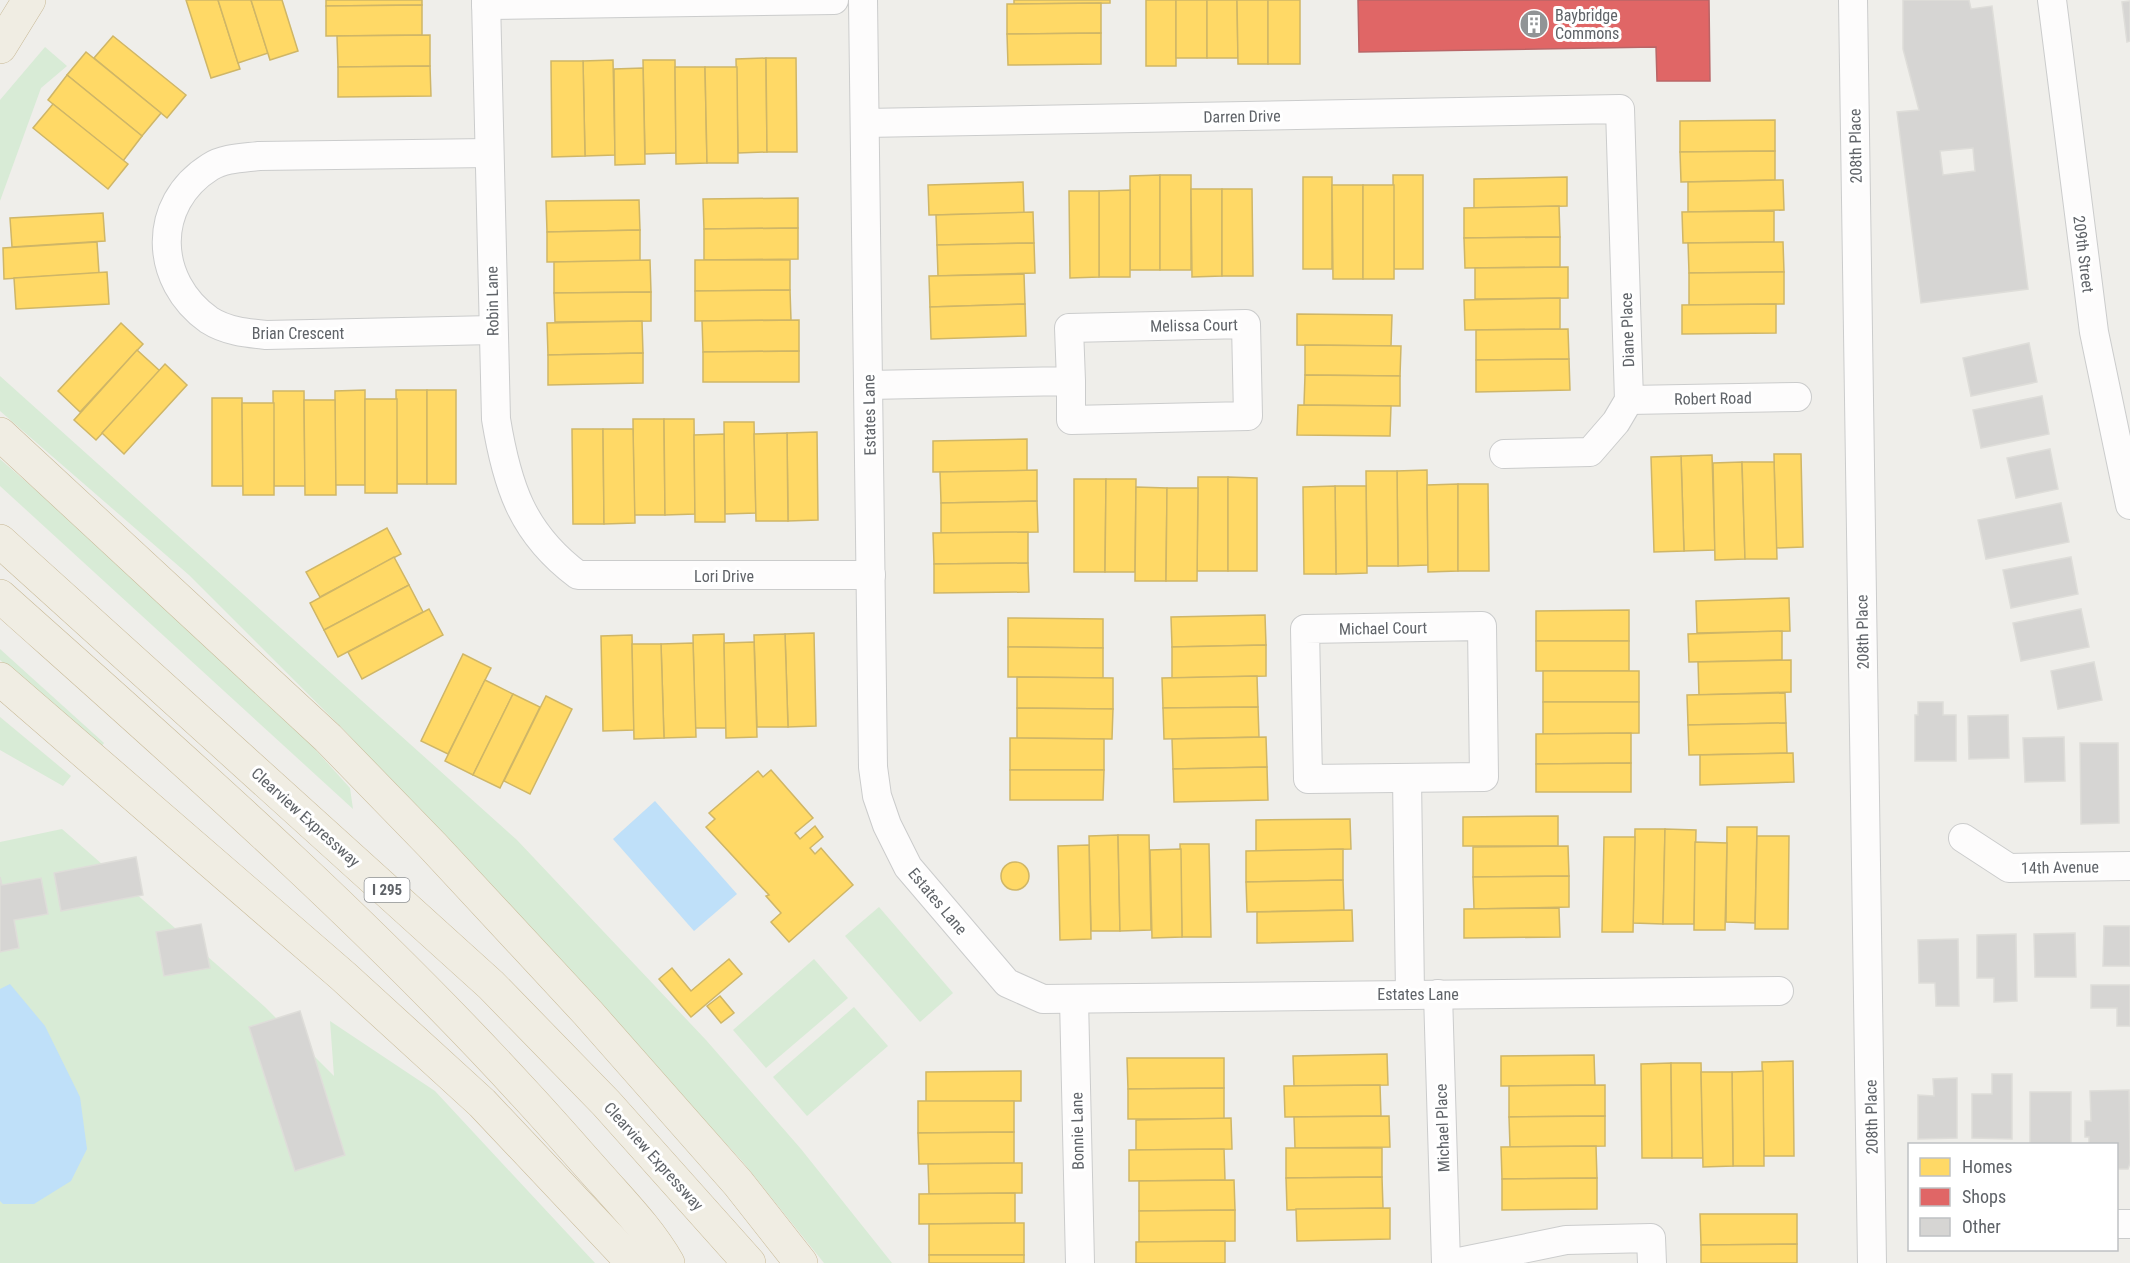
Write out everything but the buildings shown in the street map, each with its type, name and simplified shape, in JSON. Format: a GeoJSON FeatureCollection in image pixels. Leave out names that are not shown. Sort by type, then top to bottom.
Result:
{"type":"FeatureCollection","features":[{"type":"Feature","properties":{"kind":"highway"},"geometry":{"type":"LineString","coordinates":[[0,47],[29,0]]}},
{"type":"Feature","properties":{"kind":"highway"},"geometry":{"type":"LineString","coordinates":[[6,443],[328,738],[604,1030],[738,1183],[801,1263]]}},
{"type":"Feature","properties":{"kind":"highway","name":"Clearview Expressway"},"geometry":{"type":"LineString","coordinates":[[0,541],[490,985],[606,1103],[749,1263]]}},
{"type":"Feature","properties":{"kind":"highway","name":"I 295"},"geometry":{"type":"LineString","coordinates":[[0,596],[262,832],[387,950],[470,1034],[544,1114],[654,1238],[668,1263]]}},
{"type":"Feature","properties":{"kind":"highway"},"geometry":{"type":"LineString","coordinates":[[0,679],[343,976],[482,1103],[633,1263]]}},
{"type":"Feature","properties":{"kind":"street"},"geometry":{"type":"LineString","coordinates":[[486,3],[834,0]]}},
{"type":"Feature","properties":{"kind":"street","name":"Estates Lane"},"geometry":{"type":"LineString","coordinates":[[863,0],[873,767],[877,796],[887,825],[908,867],[1007,983],[1043,999],[1779,991]]}},
{"type":"Feature","properties":{"kind":"street","name":"208th Place"},"geometry":{"type":"LineString","coordinates":[[1853,0],[1872,1263]]}},
{"type":"Feature","properties":{"kind":"street","name":"209th Street"},"geometry":{"type":"LineString","coordinates":[[2052,0],[2094,332],[2130,505]]}},
{"type":"Feature","properties":{"kind":"street","name":"Robin Lane"},"geometry":{"type":"LineString","coordinates":[[486,3],[496,419],[503,462],[514,498],[532,531],[557,560],[578,575]]}},
{"type":"Feature","properties":{"kind":"street","name":"Darren Drive"},"geometry":{"type":"LineString","coordinates":[[865,123],[1620,109]]}},
{"type":"Feature","properties":{"kind":"street","name":"Diane Place"},"geometry":{"type":"LineString","coordinates":[[1620,109],[1629,400]]}},
{"type":"Feature","properties":{"kind":"street","name":"Brian Crescent"},"geometry":{"type":"LineString","coordinates":[[489,153],[270,155],[231,159],[211,166],[190,183],[168,222],[165,248],[172,273],[185,297],[210,320],[236,332],[266,335],[493,330]]}},
{"type":"Feature","properties":{"kind":"street","name":"Melissa Court"},"geometry":{"type":"LineString","coordinates":[[1246,324],[1248,416],[1071,420],[1071,381],[1069,327],[1246,324]]}},
{"type":"Feature","properties":{"kind":"street"},"geometry":{"type":"LineString","coordinates":[[868,385],[1071,381]]}},
{"type":"Feature","properties":{"kind":"street","name":"Robert Road"},"geometry":{"type":"LineString","coordinates":[[1629,400],[1797,397]]}},
{"type":"Feature","properties":{"kind":"street"},"geometry":{"type":"LineString","coordinates":[[1504,454],[1590,452],[1616,422],[1629,400]]}},
{"type":"Feature","properties":{"kind":"street","name":"Lori Drive"},"geometry":{"type":"LineString","coordinates":[[578,575],[871,575]]}},
{"type":"Feature","properties":{"kind":"street","name":"Michael Court"},"geometry":{"type":"LineString","coordinates":[[1482,627],[1484,777],[1407,778],[1308,779],[1305,629],[1482,627]]}},
{"type":"Feature","properties":{"kind":"street"},"geometry":{"type":"LineString","coordinates":[[1407,778],[1424,994]]}},
{"type":"Feature","properties":{"kind":"street","name":"14th Avenue"},"geometry":{"type":"LineString","coordinates":[[1963,838],[2009,868],[2130,866]]}},
{"type":"Feature","properties":{"kind":"street","name":"Michael Place"},"geometry":{"type":"LineString","coordinates":[[1424,994],[1446,1263]]}},
{"type":"Feature","properties":{"kind":"street","name":"Bonnie Lane"},"geometry":{"type":"LineString","coordinates":[[1074,999],[1080,1263]]}},
{"type":"Feature","properties":{"kind":"street"},"geometry":{"type":"LineString","coordinates":[[1454,1263],[1567,1251],[1651,1238],[1652,1263]]}},
{"type":"Feature","properties":{"kind":"green space"},"geometry":{"type":"Polygon","coordinates":[[[45,47],[67,66],[41,88],[0,201],[0,100],[45,47]]]}},
{"type":"Feature","properties":{"kind":"green space"},"geometry":{"type":"Polygon","coordinates":[[[0,376],[517,840],[706,1040],[801,1149],[892,1263],[824,1263],[742,1161],[346,732],[189,575],[0,411],[0,376]]]}},
{"type":"Feature","properties":{"kind":"green space"},"geometry":{"type":"Polygon","coordinates":[[[0,459],[199,632],[296,728],[350,788],[353,809],[0,486],[0,459]]]}},
{"type":"Feature","properties":{"kind":"green space"},"geometry":{"type":"Polygon","coordinates":[[[0,649],[104,743],[101,747],[0,660],[0,649]]]}},
{"type":"Feature","properties":{"kind":"green space"},"geometry":{"type":"Polygon","coordinates":[[[0,717],[71,776],[63,786],[0,750],[0,717]]]}},
{"type":"Feature","properties":{"kind":"green space"},"geometry":{"type":"Polygon","coordinates":[[[62,829],[265,1007],[334,1076],[330,1021],[435,1091],[595,1263],[0,1263],[0,842],[62,829]]]}},
{"type":"Feature","properties":{"kind":"green space"},"geometry":{"type":"Polygon","coordinates":[[[879,907],[953,993],[920,1022],[845,936],[879,907]]]}},
{"type":"Feature","properties":{"kind":"green space"},"geometry":{"type":"Polygon","coordinates":[[[814,959],[848,998],[766,1068],[733,1030],[814,959]]]}},
{"type":"Feature","properties":{"kind":"green space"},"geometry":{"type":"Polygon","coordinates":[[[854,1007],[888,1046],[807,1116],[773,1077],[854,1007]]]}},
{"type":"Feature","properties":{"kind":"water"},"geometry":{"type":"Polygon","coordinates":[[[655,801],[737,894],[694,931],[613,839],[655,801]]]}},
{"type":"Feature","properties":{"kind":"water"},"geometry":{"type":"Polygon","coordinates":[[[10,984],[45,1026],[80,1097],[87,1149],[71,1181],[34,1204],[3,1204],[0,1201],[0,989],[10,984]]]}},
{"type":"Feature","properties":{"kind":"place","name":"Baybridge Commons"},"geometry":{"type":"Point","coordinates":[1534,24]}}]}
